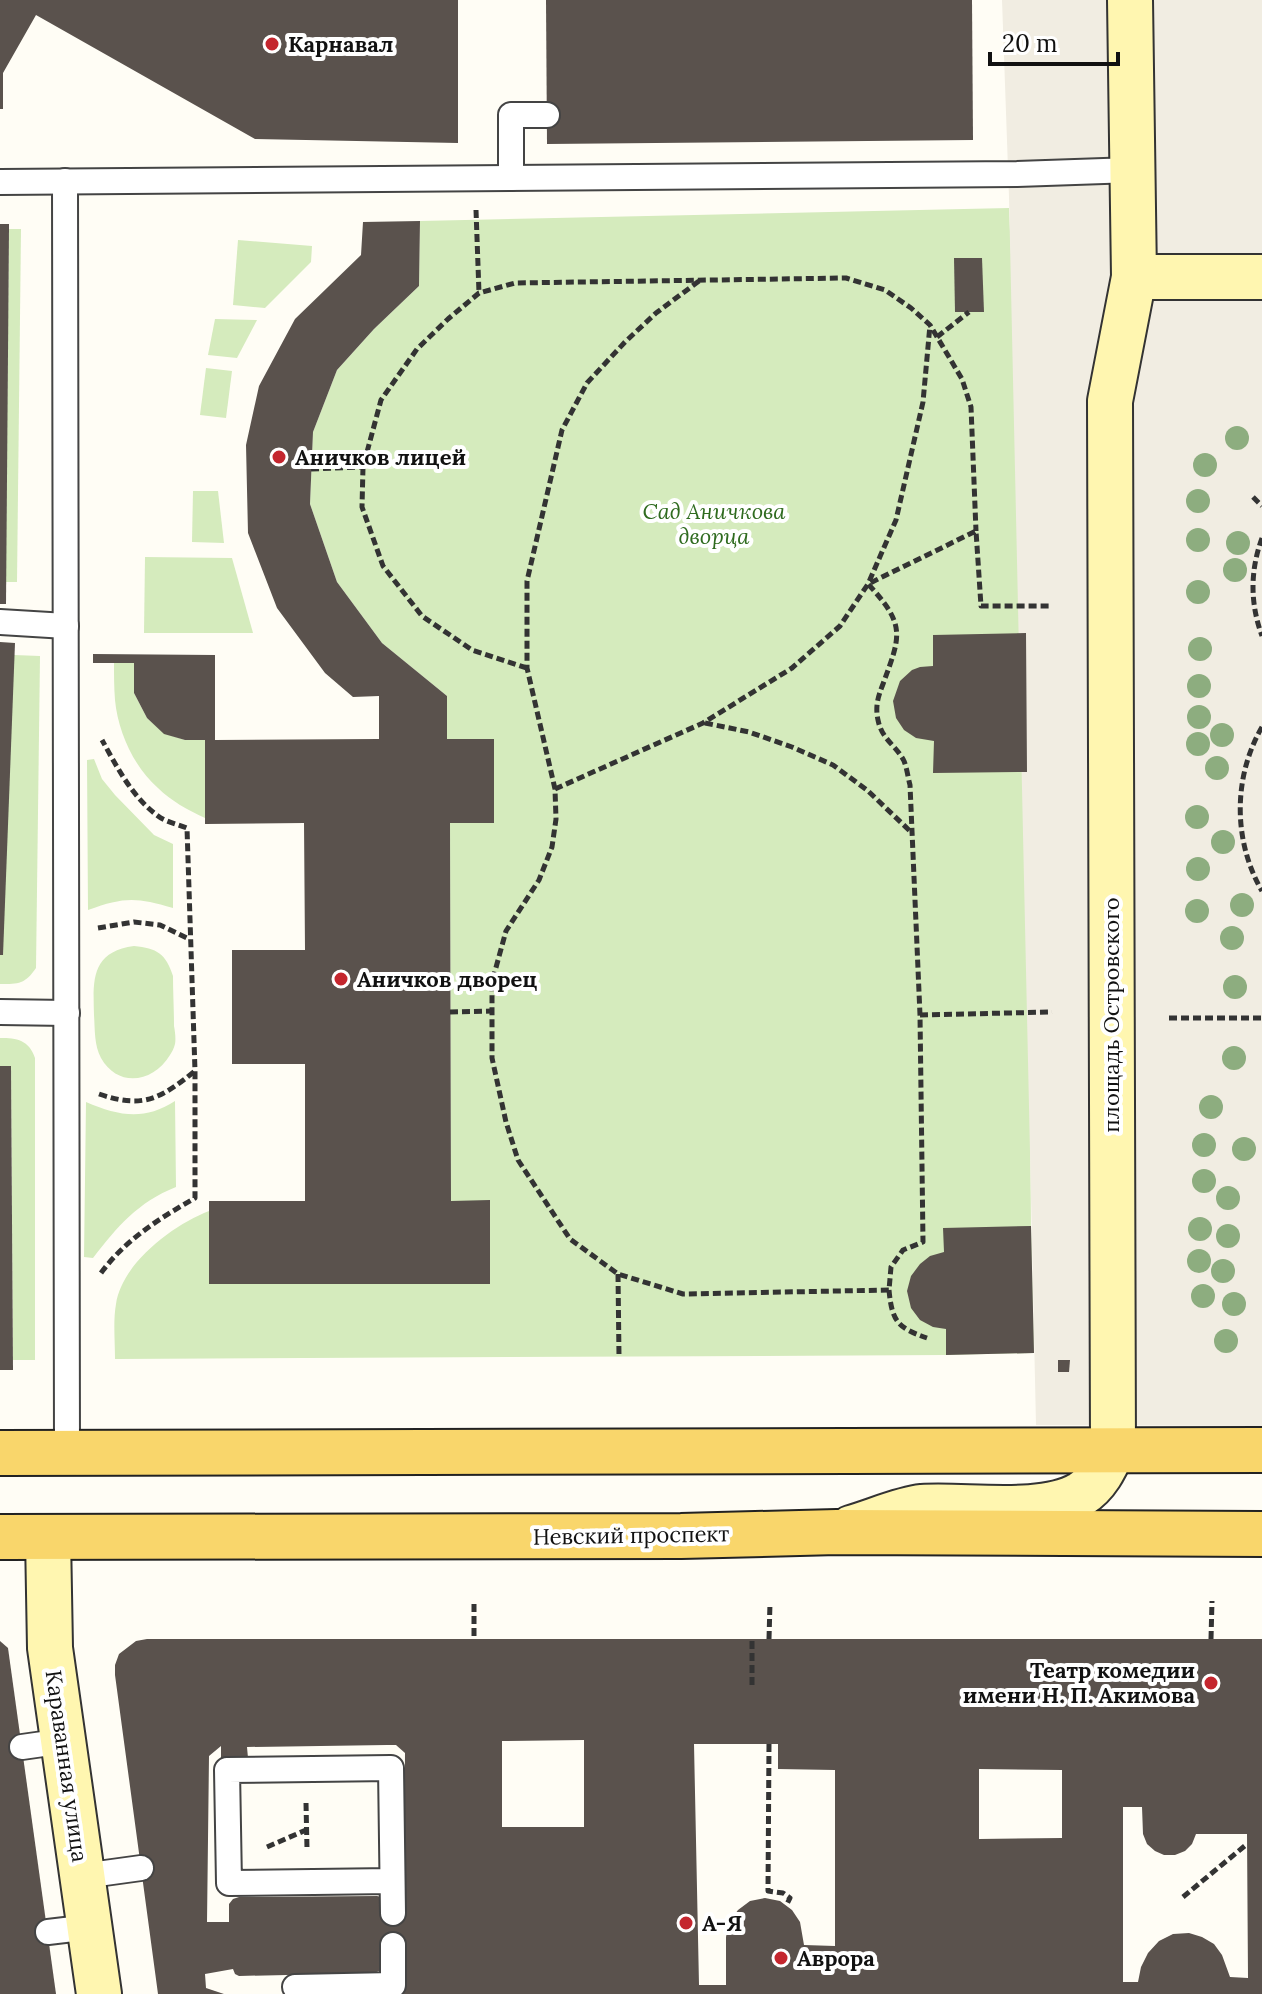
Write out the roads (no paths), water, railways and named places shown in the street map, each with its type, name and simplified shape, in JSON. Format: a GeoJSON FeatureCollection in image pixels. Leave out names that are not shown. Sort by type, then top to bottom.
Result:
{"type":"FeatureCollection","features":[{"type":"Feature","properties":{"kind":"main road"},"geometry":{"type":"LineString","coordinates":[[0,1453],[1262,1450]]}},
{"type":"Feature","properties":{"kind":"main road","name":"Невский проспект"},"geometry":{"type":"LineString","coordinates":[[0,1537],[681,1536],[837,1532],[1262,1534]]}},
{"type":"Feature","properties":{"kind":"street","name":"площадь Островского"},"geometry":{"type":"LineString","coordinates":[[1113,1450],[1110,401],[1134,277],[1130,0]]}},
{"type":"Feature","properties":{"kind":"street"},"geometry":{"type":"LineString","coordinates":[[1134,277],[1262,277]]}},
{"type":"Feature","properties":{"kind":"street"},"geometry":{"type":"LineString","coordinates":[[837,1532],[919,1507],[1031,1507],[1058,1504],[1082,1494],[1100,1476],[1113,1450]]}},
{"type":"Feature","properties":{"kind":"street","name":"Караванная улица"},"geometry":{"type":"LineString","coordinates":[[48,1537],[50,1648],[43,1744],[83,1876],[99,1994]]}},
{"type":"Feature","properties":{"kind":"lane"},"geometry":{"type":"LineString","coordinates":[[511,178],[511,115],[547,115]]}},
{"type":"Feature","properties":{"kind":"lane"},"geometry":{"type":"LineString","coordinates":[[0,182],[1028,174],[1133,170]]}},
{"type":"Feature","properties":{"kind":"lane"},"geometry":{"type":"LineString","coordinates":[[65,181],[67,1452]]}},
{"type":"Feature","properties":{"kind":"lane"},"geometry":{"type":"LineString","coordinates":[[0,622],[66,626]]}},
{"type":"Feature","properties":{"kind":"lane"},"geometry":{"type":"LineString","coordinates":[[0,1012],[67,1013]]}},
{"type":"Feature","properties":{"kind":"lane"},"geometry":{"type":"LineString","coordinates":[[392,1881],[229,1883],[218,1858],[227,1770],[391,1768],[393,1913]]}},
{"type":"Feature","properties":{"kind":"lane"},"geometry":{"type":"LineString","coordinates":[[83,1876],[141,1868]]}},
{"type":"Feature","properties":{"kind":"lane"},"geometry":{"type":"LineString","coordinates":[[48,1932],[90,1927]]}},
{"type":"Feature","properties":{"kind":"lane"},"geometry":{"type":"LineString","coordinates":[[295,1987],[393,1985],[393,1945]]}},
{"type":"Feature","properties":{"kind":"place","name":"Карнавал"},"geometry":{"type":"Point","coordinates":[272,44]}},
{"type":"Feature","properties":{"kind":"place","name":"Аничков лицей"},"geometry":{"type":"Point","coordinates":[279,457]}},
{"type":"Feature","properties":{"kind":"place","name":"Аничков дворец"},"geometry":{"type":"Point","coordinates":[341,979]}},
{"type":"Feature","properties":{"kind":"place","name":"Театр комедии имени Н. П. Акимова"},"geometry":{"type":"Point","coordinates":[1211,1683]}},
{"type":"Feature","properties":{"kind":"place","name":"А-Я"},"geometry":{"type":"Point","coordinates":[686,1923]}},
{"type":"Feature","properties":{"kind":"place","name":"Аврора"},"geometry":{"type":"Point","coordinates":[781,1958]}},
{"type":"Feature","properties":{"kind":"park label","name":"Сад Аничкова дворца"},"geometry":{"type":"Point","coordinates":[714,524]}}]}
